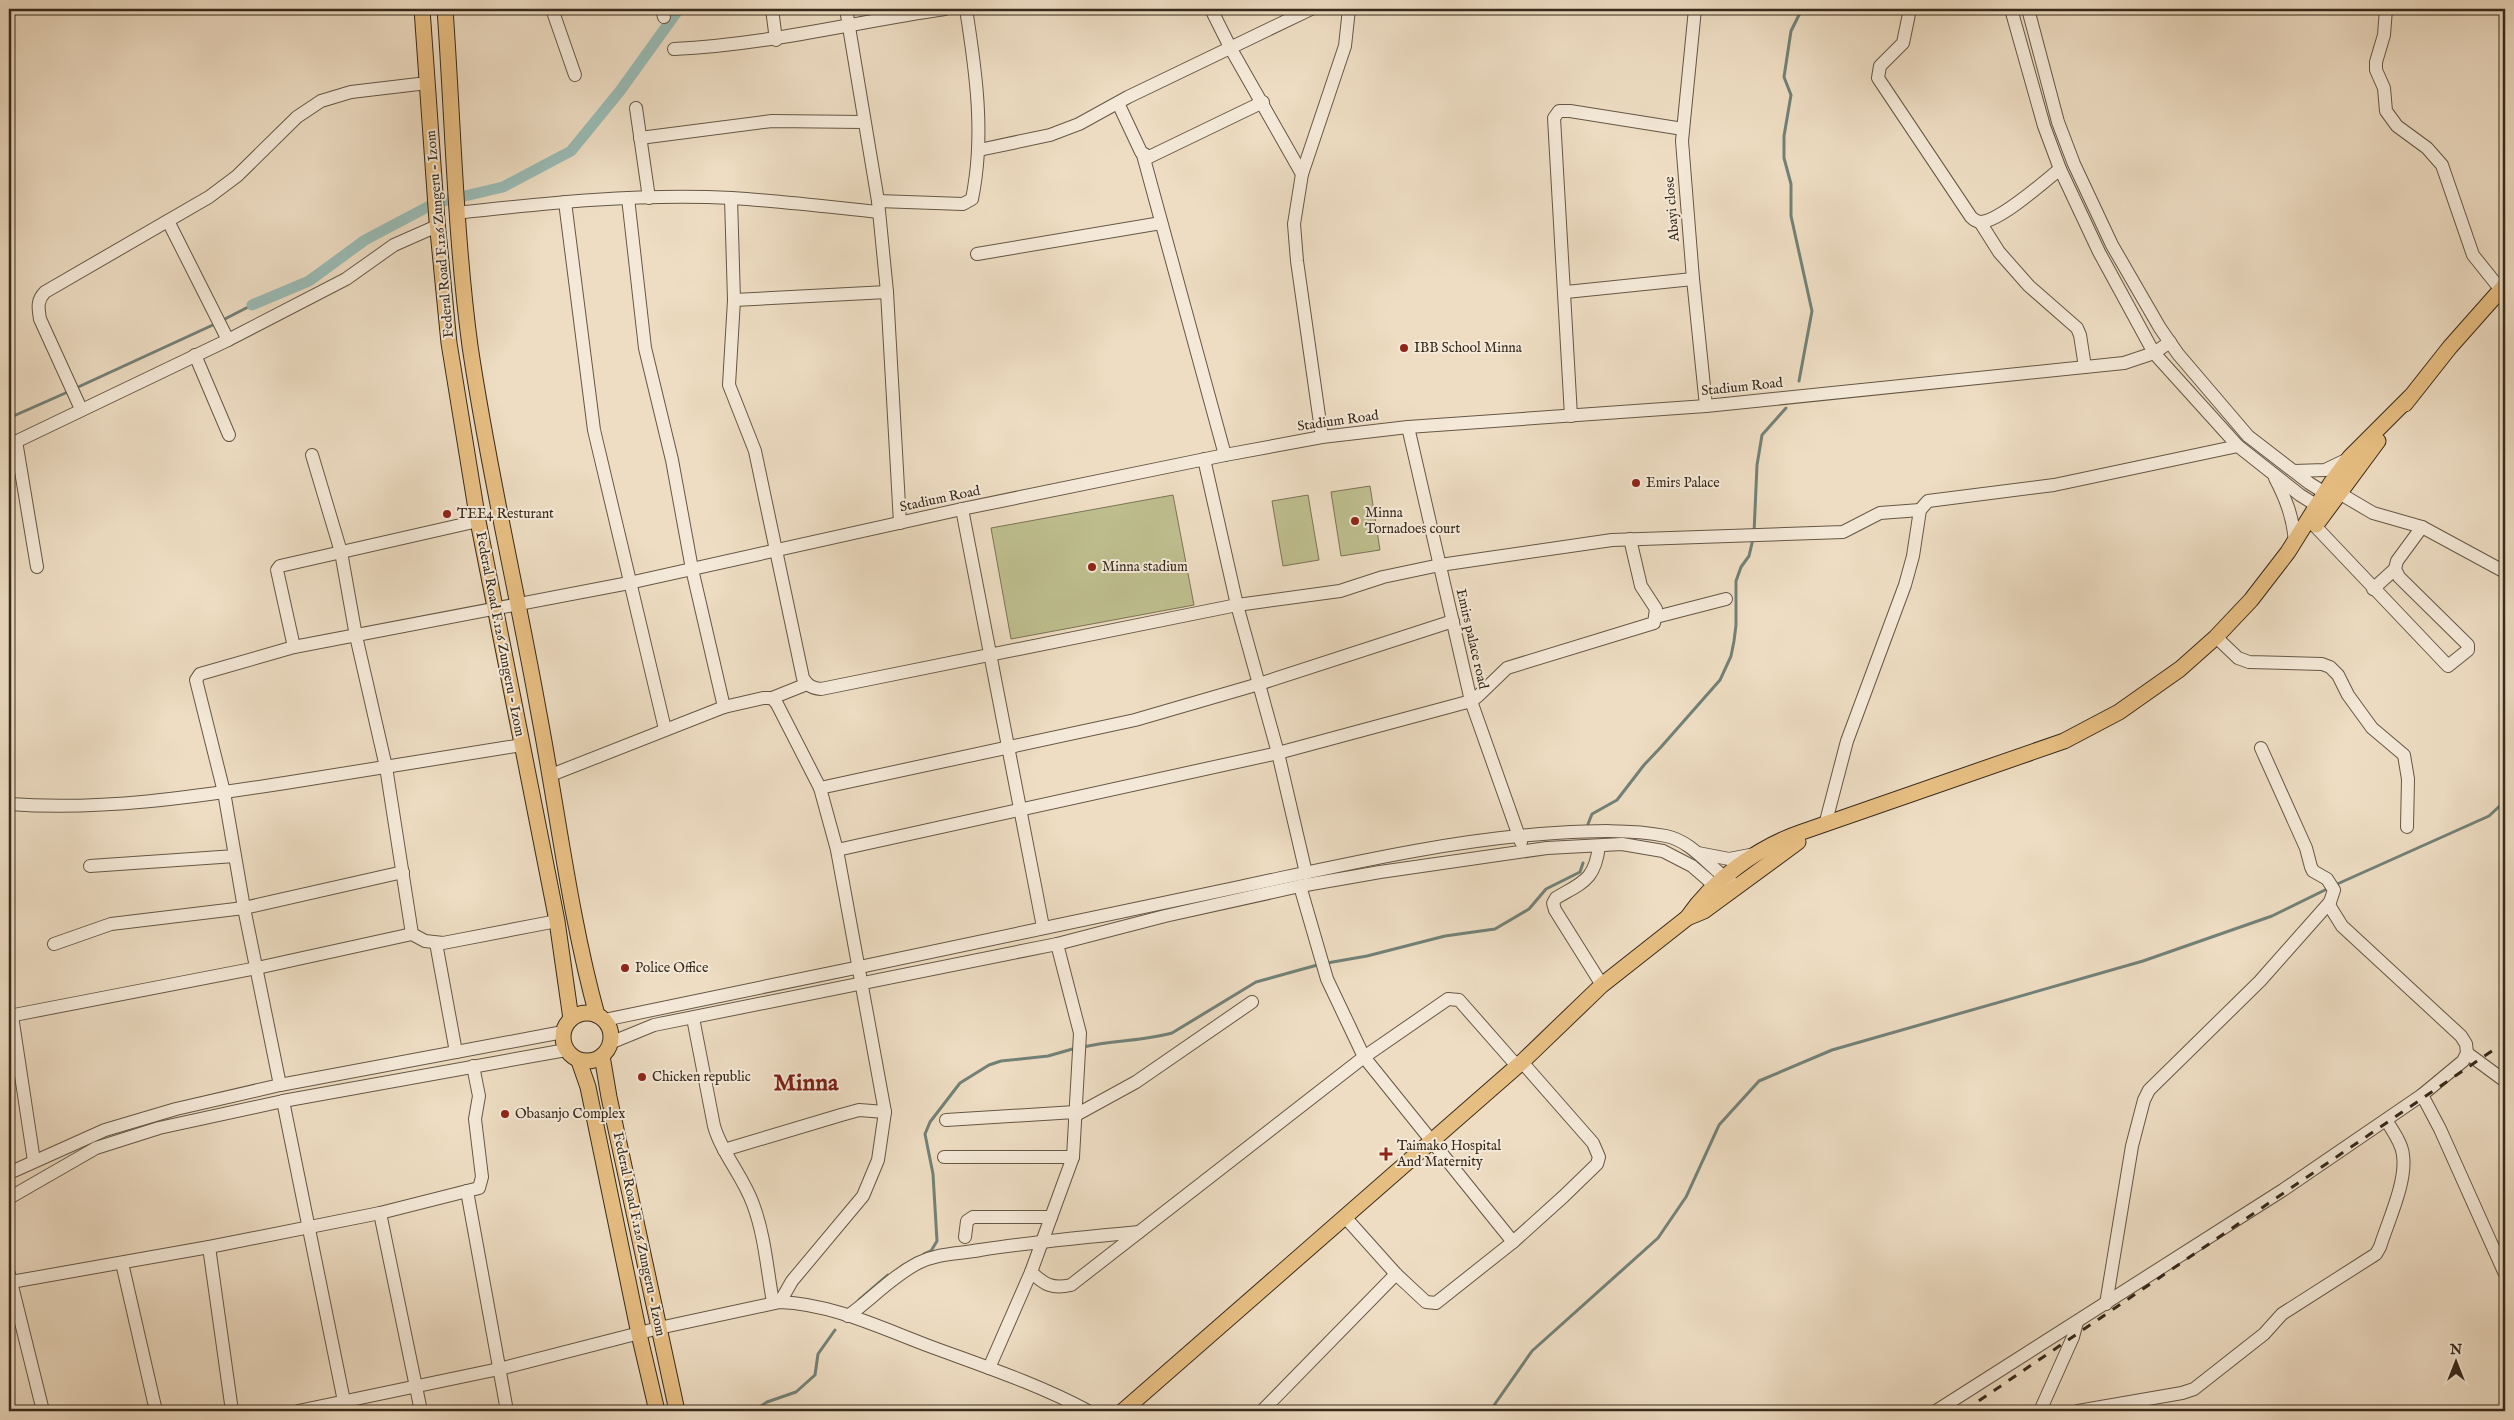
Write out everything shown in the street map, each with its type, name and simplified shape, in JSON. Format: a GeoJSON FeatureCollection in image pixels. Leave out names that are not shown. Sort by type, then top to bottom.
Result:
{"type":"FeatureCollection","features":[{"type":"Feature","properties":{"kind":"main road","name":"Federal Road F.126 Zungeru - Izom"},"geometry":{"type":"LineString","coordinates":[[422,9],[434,191],[449,343],[478,521],[557,920],[571,1019]]}},
{"type":"Feature","properties":{"kind":"main road","name":"Federal Road F.126 Zungeru - Izom"},"geometry":{"type":"LineString","coordinates":[[445,9],[456,211],[470,344],[483,429],[519,604],[551,775],[580,949],[601,1018]]}},
{"type":"Feature","properties":{"kind":"main road"},"geometry":{"type":"LineString","coordinates":[[424,42],[447,40]]}},
{"type":"Feature","properties":{"kind":"main road"},"geometry":{"type":"LineString","coordinates":[[1123,1411],[1519,1064],[1602,985],[1687,918],[1704,911],[1760,853],[1798,833],[1820,827],[2064,741],[2119,712],[2180,669],[2216,638],[2251,600],[2410,397],[2503,287]]}},
{"type":"Feature","properties":{"kind":"main road"},"geometry":{"type":"LineString","coordinates":[[2291,547],[2315,526],[2350,458],[2410,397]]}},
{"type":"Feature","properties":{"kind":"main road"},"geometry":{"type":"LineString","coordinates":[[1726,887],[1820,827]]}},
{"type":"Feature","properties":{"kind":"main road"},"geometry":{"type":"LineString","coordinates":[[583,1013],[601,1018],[609,1027],[610,1043],[602,1056],[587,1062],[579,1061],[566,1050],[563,1032],[571,1019],[583,1013]]}},
{"type":"Feature","properties":{"kind":"main road","name":"Federal Road F.126 Zungeru - Izom"},"geometry":{"type":"LineString","coordinates":[[602,1056],[609,1097],[677,1411]]}},
{"type":"Feature","properties":{"kind":"main road","name":"Federal Road F.126 Zungeru - Izom"},"geometry":{"type":"LineString","coordinates":[[579,1061],[588,1087],[639,1334],[657,1411]]}},
{"type":"Feature","properties":{"kind":"street"},"geometry":{"type":"LineString","coordinates":[[552,9],[575,75]]}},
{"type":"Feature","properties":{"kind":"street"},"geometry":{"type":"LineString","coordinates":[[772,9],[776,40]]}},
{"type":"Feature","properties":{"kind":"street"},"geometry":{"type":"LineString","coordinates":[[846,9],[879,206],[900,522]]}},
{"type":"Feature","properties":{"kind":"street"},"geometry":{"type":"LineString","coordinates":[[674,49],[720,47],[776,40],[849,25],[945,9]]}},
{"type":"Feature","properties":{"kind":"street"},"geometry":{"type":"LineString","coordinates":[[456,211],[628,198],[731,198],[879,206],[964,204],[972,199],[979,150],[978,105],[966,9]]}},
{"type":"Feature","properties":{"kind":"street"},"geometry":{"type":"LineString","coordinates":[[1211,9],[1231,49],[1263,102],[1302,174]]}},
{"type":"Feature","properties":{"kind":"street"},"geometry":{"type":"LineString","coordinates":[[979,150],[1050,136],[1079,124],[1311,9]]}},
{"type":"Feature","properties":{"kind":"street"},"geometry":{"type":"LineString","coordinates":[[1322,437],[1296,252],[1294,224],[1302,174],[1345,46],[1349,9]]}},
{"type":"Feature","properties":{"kind":"street","name":"Abayi close"},"geometry":{"type":"LineString","coordinates":[[1695,9],[1683,129],[1693,279],[1706,406]]}},
{"type":"Feature","properties":{"kind":"street"},"geometry":{"type":"LineString","coordinates":[[1910,9],[1903,43],[1880,66],[1878,78],[1970,217],[1980,222],[1999,252],[2028,286],[2077,328],[2080,335],[2085,367]]}},
{"type":"Feature","properties":{"kind":"street"},"geometry":{"type":"LineString","coordinates":[[2011,9],[2044,126],[2060,169],[2099,252],[2154,352],[2238,446],[2271,471],[2328,501],[2422,527],[2505,572]]}},
{"type":"Feature","properties":{"kind":"street"},"geometry":{"type":"LineString","coordinates":[[2028,9],[2058,122],[2074,164],[2112,245],[2170,342],[2248,436],[2294,471],[2328,501]]}},
{"type":"Feature","properties":{"kind":"street"},"geometry":{"type":"LineString","coordinates":[[2386,9],[2384,35],[2376,62],[2376,70],[2384,88],[2386,110],[2397,126],[2427,148],[2442,165],[2470,250],[2503,287]]}},
{"type":"Feature","properties":{"kind":"street"},"geometry":{"type":"LineString","coordinates":[[79,403],[40,319],[39,298],[45,292],[209,197],[237,176],[297,117],[321,101],[351,92],[427,83]]}},
{"type":"Feature","properties":{"kind":"street"},"geometry":{"type":"LineString","coordinates":[[1143,155],[1156,155],[1263,102]]}},
{"type":"Feature","properties":{"kind":"street"},"geometry":{"type":"LineString","coordinates":[[1118,103],[1143,155],[1224,455]]}},
{"type":"Feature","properties":{"kind":"street"},"geometry":{"type":"LineString","coordinates":[[636,108],[649,198]]}},
{"type":"Feature","properties":{"kind":"street"},"geometry":{"type":"LineString","coordinates":[[1571,416],[1566,292],[1554,118],[1560,111],[1570,111],[1683,129]]}},
{"type":"Feature","properties":{"kind":"street"},"geometry":{"type":"LineString","coordinates":[[640,138],[772,122],[864,122]]}},
{"type":"Feature","properties":{"kind":"street"},"geometry":{"type":"LineString","coordinates":[[1980,222],[2010,208],[2060,169]]}},
{"type":"Feature","properties":{"kind":"street"},"geometry":{"type":"LineString","coordinates":[[628,198],[645,348],[672,460],[692,569],[724,707]]}},
{"type":"Feature","properties":{"kind":"street"},"geometry":{"type":"LineString","coordinates":[[731,198],[734,300],[729,385],[755,451],[803,678],[807,684]]}},
{"type":"Feature","properties":{"kind":"street"},"geometry":{"type":"LineString","coordinates":[[565,202],[594,430],[629,583],[666,730]]}},
{"type":"Feature","properties":{"kind":"street"},"geometry":{"type":"LineString","coordinates":[[168,221],[225,335]]}},
{"type":"Feature","properties":{"kind":"street"},"geometry":{"type":"LineString","coordinates":[[37,567],[12,443],[79,403],[195,354],[225,335],[346,279],[394,245],[437,223]]}},
{"type":"Feature","properties":{"kind":"street"},"geometry":{"type":"LineString","coordinates":[[977,254],[1161,223]]}},
{"type":"Feature","properties":{"kind":"street"},"geometry":{"type":"LineString","coordinates":[[1566,292],[1693,279]]}},
{"type":"Feature","properties":{"kind":"street"},"geometry":{"type":"LineString","coordinates":[[734,300],[886,292]]}},
{"type":"Feature","properties":{"kind":"street","name":"Stadium Road"},"geometry":{"type":"LineString","coordinates":[[224,792],[196,680],[197,676],[294,647],[629,583],[900,522],[1204,459],[1322,437],[1408,427],[1706,406],[2124,363],[2154,352],[2170,342]]}},
{"type":"Feature","properties":{"kind":"street"},"geometry":{"type":"LineString","coordinates":[[195,354],[228,435]]}},
{"type":"Feature","properties":{"kind":"street","name":"Emirs palace road"},"geometry":{"type":"LineString","coordinates":[[1408,427],[1470,701],[1519,835],[1523,852]]}},
{"type":"Feature","properties":{"kind":"street"},"geometry":{"type":"LineString","coordinates":[[1820,827],[1847,741],[1905,585],[1913,556],[1920,510],[1928,501],[2054,485],[2238,446]]}},
{"type":"Feature","properties":{"kind":"street"},"geometry":{"type":"LineString","coordinates":[[312,455],[341,552],[356,636],[386,767],[412,934]]}},
{"type":"Feature","properties":{"kind":"street"},"geometry":{"type":"LineString","coordinates":[[2294,471],[2325,470],[2338,466],[2350,458]]}},
{"type":"Feature","properties":{"kind":"street"},"geometry":{"type":"LineString","coordinates":[[1204,459],[1237,605],[1278,753],[1306,873]]}},
{"type":"Feature","properties":{"kind":"street"},"geometry":{"type":"LineString","coordinates":[[2271,471],[2289,507],[2291,547]]}},
{"type":"Feature","properties":{"kind":"street"},"geometry":{"type":"LineString","coordinates":[[962,509],[1043,928]]}},
{"type":"Feature","properties":{"kind":"street"},"geometry":{"type":"LineString","coordinates":[[551,775],[724,707],[763,698],[772,698],[807,684],[821,688],[1237,605],[1340,591],[1383,577],[1440,565],[1552,547],[1630,539],[1843,532],[1880,513],[1920,510]]}},
{"type":"Feature","properties":{"kind":"street"},"geometry":{"type":"LineString","coordinates":[[294,647],[276,570],[280,566],[478,521]]}},
{"type":"Feature","properties":{"kind":"street"},"geometry":{"type":"LineString","coordinates":[[2315,526],[2444,663],[2448,666],[2452,664],[2468,650],[2468,645],[2399,577],[2395,569]]}},
{"type":"Feature","properties":{"kind":"street"},"geometry":{"type":"LineString","coordinates":[[2373,589],[2395,569],[2397,561],[2422,527]]}},
{"type":"Feature","properties":{"kind":"street"},"geometry":{"type":"LineString","coordinates":[[837,850],[1278,753],[1470,701],[1478,696],[1507,668],[1654,623],[1656,609],[1639,579],[1630,539]]}},
{"type":"Feature","properties":{"kind":"street"},"geometry":{"type":"LineString","coordinates":[[1656,617],[1726,598]]}},
{"type":"Feature","properties":{"kind":"street"},"geometry":{"type":"LineString","coordinates":[[820,788],[1135,720],[1259,684],[1453,622]]}},
{"type":"Feature","properties":{"kind":"street"},"geometry":{"type":"LineString","coordinates":[[2216,638],[2238,658],[2250,662],[2322,664],[2330,667],[2338,675],[2348,695],[2372,728],[2404,755],[2408,779],[2408,827]]}},
{"type":"Feature","properties":{"kind":"street"},"geometry":{"type":"LineString","coordinates":[[772,698],[777,704],[820,788],[837,850],[884,1112],[878,1160],[863,1196],[792,1281],[777,1302]]}},
{"type":"Feature","properties":{"kind":"street"},"geometry":{"type":"LineString","coordinates":[[9,804],[35,806],[156,800],[224,792],[522,746]]}},
{"type":"Feature","properties":{"kind":"street"},"geometry":{"type":"LineString","coordinates":[[1936,1411],[2283,1190],[2422,1095],[2463,1061],[2467,1053],[2466,1044],[2461,1036],[2342,926],[2332,913],[2330,890],[2311,867],[2306,848],[2261,748]]}},
{"type":"Feature","properties":{"kind":"street"},"geometry":{"type":"LineString","coordinates":[[224,792],[244,908],[280,1085]]}},
{"type":"Feature","properties":{"kind":"street"},"geometry":{"type":"LineString","coordinates":[[601,1018],[690,1004],[858,966],[1306,873],[1468,842],[1519,835],[1594,831],[1639,833],[1673,838],[1696,852],[1726,887]]}},
{"type":"Feature","properties":{"kind":"street"},"geometry":{"type":"LineString","coordinates":[[610,1043],[645,1028],[861,982],[1057,944],[1165,916],[1300,886],[1380,872],[1547,848],[1622,844],[1663,851],[1726,887]]}},
{"type":"Feature","properties":{"kind":"street"},"geometry":{"type":"LineString","coordinates":[[1600,846],[1594,871],[1585,881],[1556,898],[1553,903],[1555,910],[1602,985]]}},
{"type":"Feature","properties":{"kind":"street"},"geometry":{"type":"LineString","coordinates":[[1696,852],[1729,859],[1760,853]]}},
{"type":"Feature","properties":{"kind":"street"},"geometry":{"type":"LineString","coordinates":[[90,866],[235,856]]}},
{"type":"Feature","properties":{"kind":"street"},"geometry":{"type":"LineString","coordinates":[[54,944],[112,924],[244,908],[403,872]]}},
{"type":"Feature","properties":{"kind":"street"},"geometry":{"type":"LineString","coordinates":[[1300,886],[1326,979],[1364,1056],[1513,1242]]}},
{"type":"Feature","properties":{"kind":"street"},"geometry":{"type":"LineString","coordinates":[[2106,1304],[2132,1146],[2144,1100],[2149,1090],[2260,980],[2330,890]]}},
{"type":"Feature","properties":{"kind":"street"},"geometry":{"type":"LineString","coordinates":[[34,1161],[10,1016],[257,968],[412,934],[425,941],[436,943],[557,920]]}},
{"type":"Feature","properties":{"kind":"street"},"geometry":{"type":"LineString","coordinates":[[436,943],[456,1052]]}},
{"type":"Feature","properties":{"kind":"street"},"geometry":{"type":"LineString","coordinates":[[989,1368],[1031,1272],[1041,1240],[1073,1158],[1080,1033],[1057,944]]}},
{"type":"Feature","properties":{"kind":"street"},"geometry":{"type":"LineString","coordinates":[[1031,1272],[1041,1282],[1056,1288],[1071,1285],[1364,1056],[1442,1002],[1453,998],[1459,1000],[1593,1143],[1599,1157],[1597,1164],[1513,1242],[1436,1303],[1426,1302],[1396,1274],[1345,1217]]}},
{"type":"Feature","properties":{"kind":"street"},"geometry":{"type":"LineString","coordinates":[[946,1120],[1075,1114],[1136,1082],[1252,1002]]}},
{"type":"Feature","properties":{"kind":"street"},"geometry":{"type":"LineString","coordinates":[[693,1018],[714,1126],[724,1150],[738,1171],[759,1220],[777,1302]]}},
{"type":"Feature","properties":{"kind":"street"},"geometry":{"type":"LineString","coordinates":[[9,1173],[105,1130],[176,1109],[280,1085],[563,1032]]}},
{"type":"Feature","properties":{"kind":"street"},"geometry":{"type":"LineString","coordinates":[[9,1198],[96,1148],[184,1122],[283,1101],[566,1050]]}},
{"type":"Feature","properties":{"kind":"street"},"geometry":{"type":"LineString","coordinates":[[2467,1053],[2503,1076]]}},
{"type":"Feature","properties":{"kind":"street"},"geometry":{"type":"LineString","coordinates":[[43,1411],[10,1278],[122,1263],[209,1247],[380,1213],[429,1199],[479,1188],[482,1183],[475,1119],[479,1096],[473,1066]]}},
{"type":"Feature","properties":{"kind":"street"},"geometry":{"type":"LineString","coordinates":[[2422,1095],[2440,1129],[2505,1274]]}},
{"type":"Feature","properties":{"kind":"street"},"geometry":{"type":"LineString","coordinates":[[283,1101],[345,1406]]}},
{"type":"Feature","properties":{"kind":"street"},"geometry":{"type":"LineString","coordinates":[[724,1150],[859,1110],[884,1112]]}},
{"type":"Feature","properties":{"kind":"street"},"geometry":{"type":"LineString","coordinates":[[2078,1411],[2182,1393],[2194,1388],[2264,1334],[2282,1314],[2376,1254],[2397,1196],[2403,1167],[2402,1149],[2386,1120]]}},
{"type":"Feature","properties":{"kind":"street"},"geometry":{"type":"LineString","coordinates":[[944,1157],[1073,1158]]}},
{"type":"Feature","properties":{"kind":"street"},"geometry":{"type":"LineString","coordinates":[[467,1191],[507,1411]]}},
{"type":"Feature","properties":{"kind":"street"},"geometry":{"type":"LineString","coordinates":[[380,1213],[418,1386],[421,1411]]}},
{"type":"Feature","properties":{"kind":"street"},"geometry":{"type":"LineString","coordinates":[[965,1236],[967,1221],[973,1217],[1051,1217]]}},
{"type":"Feature","properties":{"kind":"street"},"geometry":{"type":"LineString","coordinates":[[848,1316],[866,1303],[893,1278],[917,1264],[941,1254],[968,1252],[1041,1240],[1139,1232]]}},
{"type":"Feature","properties":{"kind":"street"},"geometry":{"type":"LineString","coordinates":[[209,1247],[232,1411]]}},
{"type":"Feature","properties":{"kind":"street"},"geometry":{"type":"LineString","coordinates":[[122,1263],[156,1411]]}},
{"type":"Feature","properties":{"kind":"street"},"geometry":{"type":"LineString","coordinates":[[1262,1411],[1396,1274]]}},
{"type":"Feature","properties":{"kind":"street"},"geometry":{"type":"LineString","coordinates":[[298,1411],[345,1406],[418,1386],[499,1369],[659,1328],[777,1302],[804,1304],[848,1316],[1055,1393],[1088,1411]]}},
{"type":"Feature","properties":{"kind":"street"},"geometry":{"type":"LineString","coordinates":[[2040,1411],[2073,1337],[2077,1322]]}},
{"type":"Feature","properties":{"kind":"green space","name":"Minna Tornadoes court"},"geometry":{"type":"Polygon","coordinates":[[[1370,486],[1380,550],[1341,556],[1331,492],[1370,486]]]}},
{"type":"Feature","properties":{"kind":"green space","name":"Minna stadium"},"geometry":{"type":"Polygon","coordinates":[[[1173,495],[1194,605],[1011,639],[991,528],[1173,495]]]}},
{"type":"Feature","properties":{"kind":"green space"},"geometry":{"type":"Polygon","coordinates":[[[1308,495],[1319,560],[1283,566],[1272,501],[1308,495]]]}},
{"type":"Feature","properties":{"kind":"waterway"},"geometry":{"type":"LineString","coordinates":[[252,305],[309,281],[365,240],[435,203],[503,187],[571,151],[620,91],[679,9]]}},
{"type":"Feature","properties":{"kind":"waterway"},"geometry":{"type":"LineString","coordinates":[[1799,381],[1812,311],[1791,216],[1791,184],[1784,158],[1784,136],[1791,95],[1784,77],[1791,31],[1802,9]]}},
{"type":"Feature","properties":{"kind":"waterway"},"geometry":{"type":"LineString","coordinates":[[221,321],[252,305]]}},
{"type":"Feature","properties":{"kind":"waterway"},"geometry":{"type":"LineString","coordinates":[[76,388],[215,324]]}},
{"type":"Feature","properties":{"kind":"waterway"},"geometry":{"type":"LineString","coordinates":[[9,418],[70,391]]}},
{"type":"Feature","properties":{"kind":"waterway"},"geometry":{"type":"LineString","coordinates":[[1754,533],[1757,465],[1762,435],[1786,408]]}},
{"type":"Feature","properties":{"kind":"waterway"},"geometry":{"type":"LineString","coordinates":[[1588,824],[1592,814],[1617,800],[1644,765],[1720,680],[1731,656],[1734,641],[1736,581],[1741,567],[1749,556],[1753,539]]}},
{"type":"Feature","properties":{"kind":"waterway"},"geometry":{"type":"LineString","coordinates":[[2335,885],[2489,816],[2505,801]]}},
{"type":"Feature","properties":{"kind":"waterway"},"geometry":{"type":"LineString","coordinates":[[1327,963],[1367,956],[1445,936],[1495,929],[1529,909],[1546,889],[1580,872],[1583,863]]}},
{"type":"Feature","properties":{"kind":"waterway"},"geometry":{"type":"LineString","coordinates":[[1490,1411],[1532,1351],[1658,1238],[1686,1197],[1719,1125],[1759,1081],[1832,1050],[2143,961],[2272,916],[2329,888]]}},
{"type":"Feature","properties":{"kind":"waterway"},"geometry":{"type":"LineString","coordinates":[[1083,1047],[1150,1038],[1172,1033],[1256,982],[1321,964]]}},
{"type":"Feature","properties":{"kind":"waterway"},"geometry":{"type":"LineString","coordinates":[[924,1254],[931,1251],[937,1241],[933,1174],[925,1134],[930,1122],[960,1083],[989,1065],[1001,1061],[1048,1056],[1076,1048]]}},
{"type":"Feature","properties":{"kind":"waterway"},"geometry":{"type":"LineString","coordinates":[[859,1300],[888,1275]]}},
{"type":"Feature","properties":{"kind":"waterway"},"geometry":{"type":"LineString","coordinates":[[753,1411],[767,1402],[796,1392],[815,1375],[818,1354],[835,1330]]}},
{"type":"Feature","properties":{"kind":"railway"},"geometry":{"type":"LineString","coordinates":[[1964,1411],[2505,1042]]}},
{"type":"Feature","properties":{"kind":"place","name":"IBB School Minna"},"geometry":{"type":"Point","coordinates":[1404,348]}},
{"type":"Feature","properties":{"kind":"place","name":"Emirs Palace"},"geometry":{"type":"Point","coordinates":[1636,483]}},
{"type":"Feature","properties":{"kind":"place","name":"TEE4 Resturant"},"geometry":{"type":"Point","coordinates":[447,514]}},
{"type":"Feature","properties":{"kind":"place","name":"Minna Tornadoes court"},"geometry":{"type":"Point","coordinates":[1355,521]}},
{"type":"Feature","properties":{"kind":"place","name":"Minna stadium"},"geometry":{"type":"Point","coordinates":[1092,567]}},
{"type":"Feature","properties":{"kind":"place","name":"Police Office"},"geometry":{"type":"Point","coordinates":[625,968]}},
{"type":"Feature","properties":{"kind":"place","name":"Chicken republic"},"geometry":{"type":"Point","coordinates":[642,1077]}},
{"type":"Feature","properties":{"kind":"place","name":"Obasanjo Complex"},"geometry":{"type":"Point","coordinates":[505,1114]}},
{"type":"Feature","properties":{"kind":"place","name":"Taimako Hospital And Maternity"},"geometry":{"type":"Point","coordinates":[1386,1154]}},
{"type":"Feature","properties":{"kind":"district","name":"Minna"},"geometry":{"type":"Point","coordinates":[806,1083]}}]}
